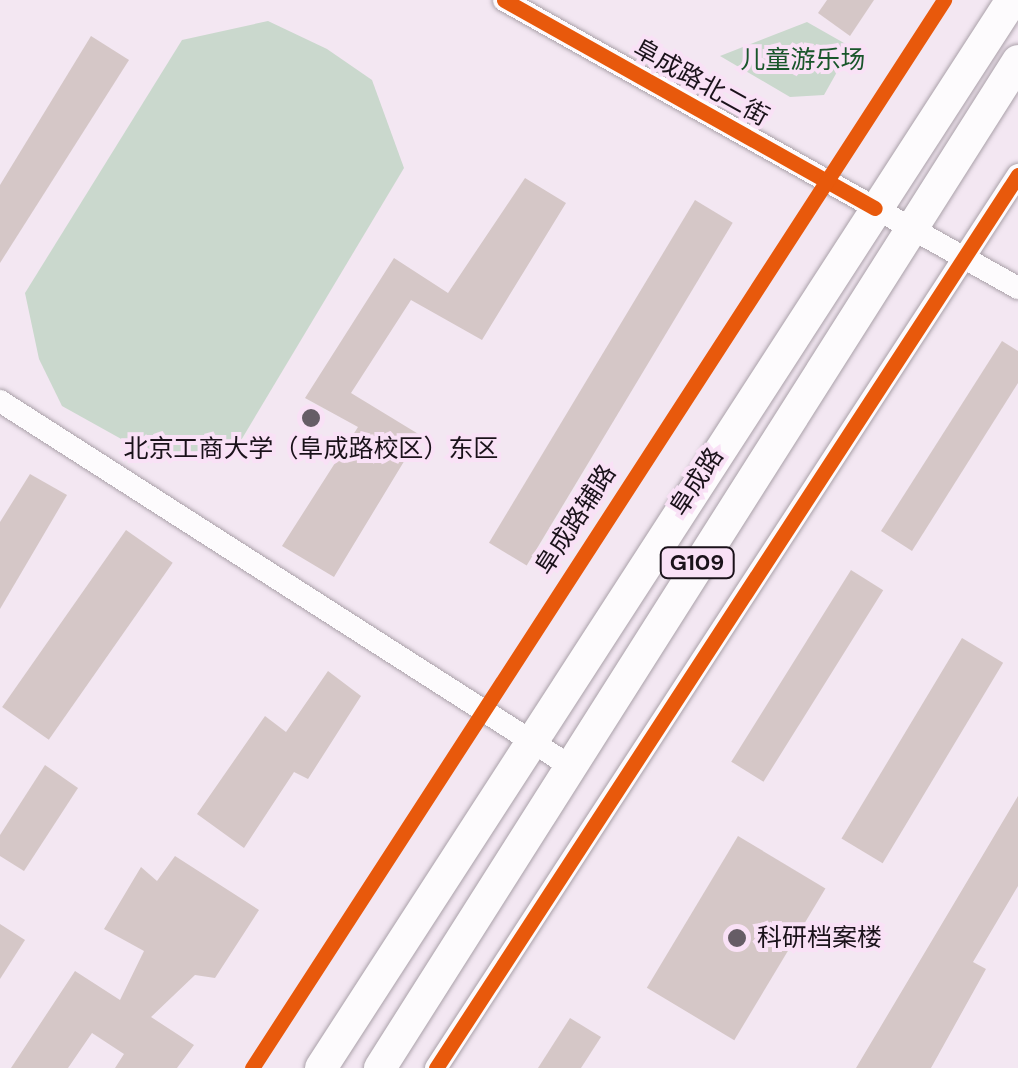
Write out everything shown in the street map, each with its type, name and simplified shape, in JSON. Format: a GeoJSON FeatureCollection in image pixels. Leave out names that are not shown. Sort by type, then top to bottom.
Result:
{"type":"FeatureCollection","features":[{"type":"Feature","properties":{"kind":"highway","name":"阜成路"},"geometry":{"type":"LineString","coordinates":[[321,1068],[1012,0]]}},
{"type":"Feature","properties":{"kind":"highway","name":"阜成路"},"geometry":{"type":"LineString","coordinates":[[380,1068],[908,228],[1018,61]]}},
{"type":"Feature","properties":{"kind":"street","name":"阜成路北二街"},"geometry":{"type":"LineString","coordinates":[[504,0],[1018,288]]}},
{"type":"Feature","properties":{"kind":"street"},"geometry":{"type":"LineString","coordinates":[[436,1068],[1018,174]]}},
{"type":"Feature","properties":{"kind":"street"},"geometry":{"type":"LineString","coordinates":[[0,401],[570,766]]}},
{"type":"Feature","properties":{"kind":"green space"},"geometry":{"type":"Polygon","coordinates":[[[268,21],[327,49],[372,80],[404,168],[240,442],[159,460],[62,406],[39,359],[25,293],[182,40],[268,21]]]}},
{"type":"Feature","properties":{"kind":"green space","name":"儿童游乐场"},"geometry":{"type":"Polygon","coordinates":[[[807,22],[851,47],[824,95],[790,97],[720,56],[807,22]]]}},
{"type":"Feature","properties":{"kind":"building"},"geometry":{"type":"Polygon","coordinates":[[[827,0],[874,0],[850,36],[818,13],[827,0]]]}},
{"type":"Feature","properties":{"kind":"building"},"geometry":{"type":"Polygon","coordinates":[[[91,36],[129,60],[0,263],[0,185],[91,36]]]}},
{"type":"Feature","properties":{"kind":"building"},"geometry":{"type":"Polygon","coordinates":[[[525,178],[566,203],[482,340],[411,300],[351,393],[420,435],[334,577],[282,546],[358,427],[305,398],[394,258],[448,293],[525,178]]]}},
{"type":"Feature","properties":{"kind":"building"},"geometry":{"type":"Polygon","coordinates":[[[695,200],[733,223],[527,566],[489,543],[695,200]]]}},
{"type":"Feature","properties":{"kind":"building"},"geometry":{"type":"Polygon","coordinates":[[[1002,341],[1018,351],[1018,383],[912,551],[881,531],[1002,341]]]}},
{"type":"Feature","properties":{"kind":"building"},"geometry":{"type":"Polygon","coordinates":[[[30,474],[67,495],[0,609],[0,522],[30,474]]]}},
{"type":"Feature","properties":{"kind":"building"},"geometry":{"type":"Polygon","coordinates":[[[126,530],[173,563],[49,740],[2,707],[126,530]]]}},
{"type":"Feature","properties":{"kind":"building"},"geometry":{"type":"Polygon","coordinates":[[[851,570],[883,590],[763,782],[731,762],[851,570]]]}},
{"type":"Feature","properties":{"kind":"building"},"geometry":{"type":"Polygon","coordinates":[[[962,638],[1003,663],[883,863],[841,839],[962,638]]]}},
{"type":"Feature","properties":{"kind":"building"},"geometry":{"type":"Polygon","coordinates":[[[328,671],[361,696],[308,779],[294,772],[244,848],[197,814],[265,716],[286,732],[328,671]]]}},
{"type":"Feature","properties":{"kind":"building"},"geometry":{"type":"Polygon","coordinates":[[[45,765],[78,788],[24,871],[0,856],[0,835],[45,765]]]}},
{"type":"Feature","properties":{"kind":"building"},"geometry":{"type":"Polygon","coordinates":[[[1018,796],[1018,886],[973,962],[986,969],[931,1068],[856,1068],[1018,796]]]}},
{"type":"Feature","properties":{"kind":"building","name":"科研档案楼"},"geometry":{"type":"Polygon","coordinates":[[[738,836],[825,889],[734,1040],[647,988],[738,836]]]}},
{"type":"Feature","properties":{"kind":"building"},"geometry":{"type":"Polygon","coordinates":[[[175,856],[259,910],[215,978],[195,975],[151,1017],[194,1045],[177,1068],[115,1068],[124,1054],[92,1033],[68,1068],[11,1068],[75,971],[120,1000],[144,951],[104,929],[141,867],[157,881],[175,856]]]}},
{"type":"Feature","properties":{"kind":"building"},"geometry":{"type":"Polygon","coordinates":[[[0,924],[25,940],[0,979],[0,924]]]}},
{"type":"Feature","properties":{"kind":"building"},"geometry":{"type":"Polygon","coordinates":[[[570,1018],[601,1037],[581,1068],[538,1068],[570,1018]]]}},
{"type":"Feature","properties":{"kind":"cycle path"},"geometry":{"type":"LineString","coordinates":[[504,0],[875,208]]}},
{"type":"Feature","properties":{"kind":"cycle path","name":"阜成路辅路"},"geometry":{"type":"LineString","coordinates":[[252,1068],[944,0]]}},
{"type":"Feature","properties":{"kind":"cycle path"},"geometry":{"type":"LineString","coordinates":[[436,1068],[1018,175]]}},
{"type":"Feature","properties":{"kind":"place","name":"北京工商大学（阜成路校区）东区"},"geometry":{"type":"Point","coordinates":[311,418]}},
{"type":"Feature","properties":{"kind":"place","name":"科研档案楼"},"geometry":{"type":"Point","coordinates":[737,938]}}]}
